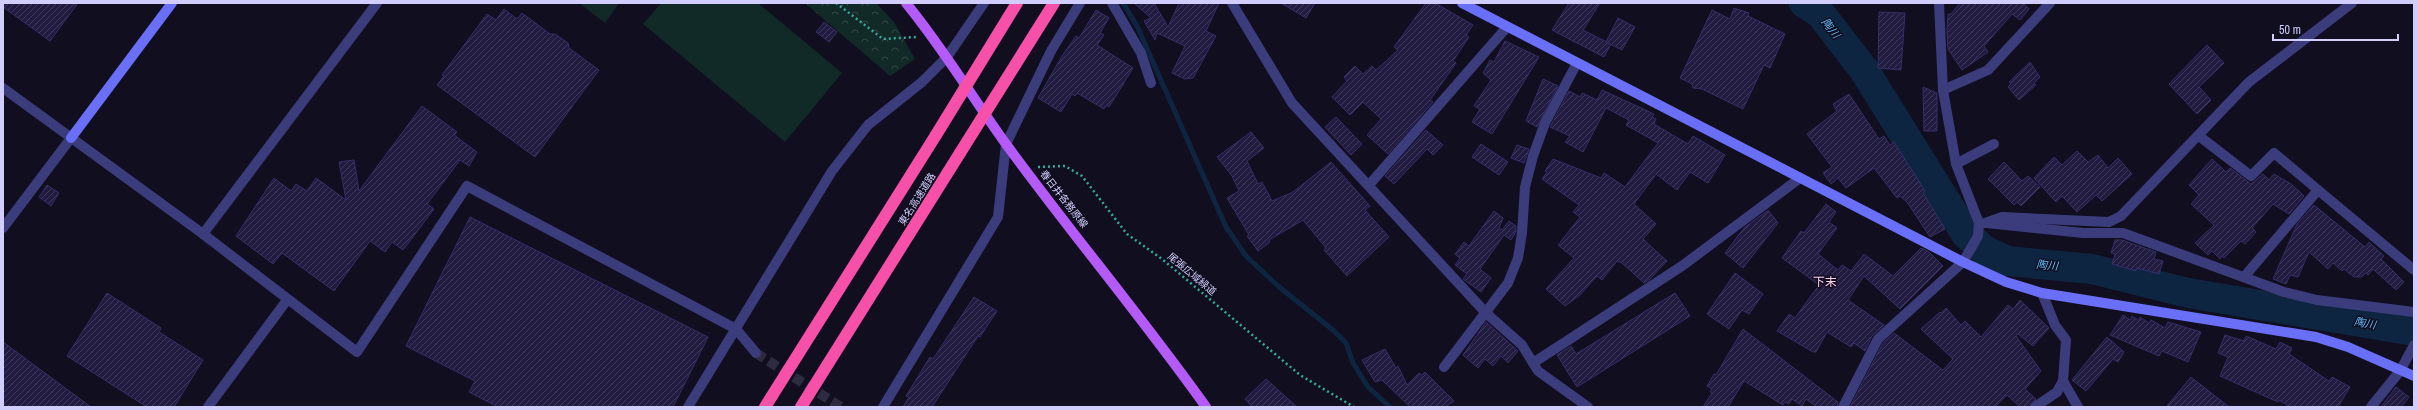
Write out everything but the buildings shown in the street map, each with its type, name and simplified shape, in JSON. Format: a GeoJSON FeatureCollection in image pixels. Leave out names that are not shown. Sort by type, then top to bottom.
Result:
{"type":"FeatureCollection","features":[{"type":"Feature","properties":{"kind":"highway","name":"東名高速道路"},"geometry":{"type":"LineString","coordinates":[[765,407],[1017,3]]}},
{"type":"Feature","properties":{"kind":"highway","name":"東名高速道路"},"geometry":{"type":"LineString","coordinates":[[801,407],[1054,3]]}},
{"type":"Feature","properties":{"kind":"main road","name":"春日井各務原線"},"geometry":{"type":"LineString","coordinates":[[906,3],[933,36],[1006,144],[1157,339],[1206,407]]}},
{"type":"Feature","properties":{"kind":"street"},"geometry":{"type":"LineString","coordinates":[[3,228],[172,3]]}},
{"type":"Feature","properties":{"kind":"street"},"geometry":{"type":"LineString","coordinates":[[203,234],[377,3]]}},
{"type":"Feature","properties":{"kind":"street"},"geometry":{"type":"LineString","coordinates":[[688,407],[781,252],[846,154],[868,125],[922,82],[947,57],[984,3]]}},
{"type":"Feature","properties":{"kind":"street"},"geometry":{"type":"LineString","coordinates":[[883,407],[998,217],[1006,144],[1051,51],[1080,3]]}},
{"type":"Feature","properties":{"kind":"street"},"geometry":{"type":"LineString","coordinates":[[1112,3],[1141,53],[1152,83]]}},
{"type":"Feature","properties":{"kind":"street"},"geometry":{"type":"LineString","coordinates":[[1232,3],[1292,103],[1369,184],[1486,313],[1522,345],[1538,371],[1588,407]]}},
{"type":"Feature","properties":{"kind":"street"},"geometry":{"type":"LineString","coordinates":[[1462,3],[1507,28],[1963,262],[2006,282],[2042,293],[2316,337],[2348,347],[2414,376]]}},
{"type":"Feature","properties":{"kind":"street"},"geometry":{"type":"LineString","coordinates":[[1843,407],[1878,339],[1963,262],[1973,248],[1982,223],[1956,164],[1944,90],[1939,3]]}},
{"type":"Feature","properties":{"kind":"street"},"geometry":{"type":"LineString","coordinates":[[1944,90],[1988,70],[2050,3]]}},
{"type":"Feature","properties":{"kind":"street"},"geometry":{"type":"LineString","coordinates":[[1982,223],[2002,217],[2109,222],[2122,216],[2265,68],[2352,3]]}},
{"type":"Feature","properties":{"kind":"street"},"geometry":{"type":"LineString","coordinates":[[1369,184],[1507,28]]}},
{"type":"Feature","properties":{"kind":"street"},"geometry":{"type":"LineString","coordinates":[[1444,367],[1508,283],[1518,258],[1522,233],[1525,187],[1533,156],[1545,123],[1577,63]]}},
{"type":"Feature","properties":{"kind":"street"},"geometry":{"type":"LineString","coordinates":[[3,88],[203,234],[287,300],[357,352],[467,186],[736,329],[756,353]]}},
{"type":"Feature","properties":{"kind":"street"},"geometry":{"type":"LineString","coordinates":[[2199,136],[2251,176],[2274,153],[2414,270]]}},
{"type":"Feature","properties":{"kind":"street"},"geometry":{"type":"LineString","coordinates":[[1956,164],[1994,144]]}},
{"type":"Feature","properties":{"kind":"street"},"geometry":{"type":"LineString","coordinates":[[1533,363],[1682,266],[1800,178]]}},
{"type":"Feature","properties":{"kind":"street"},"geometry":{"type":"LineString","coordinates":[[2244,277],[2318,190]]}},
{"type":"Feature","properties":{"kind":"street"},"geometry":{"type":"LineString","coordinates":[[1982,223],[2083,233],[2123,233],[2284,292],[2317,300],[2414,312]]}},
{"type":"Feature","properties":{"kind":"street"},"geometry":{"type":"LineString","coordinates":[[2035,407],[2057,392],[2063,381],[2066,340],[2055,325],[2042,293]]}},
{"type":"Feature","properties":{"kind":"street"},"geometry":{"type":"LineString","coordinates":[[208,407],[287,300]]}},
{"type":"Feature","properties":{"kind":"street"},"geometry":{"type":"LineString","coordinates":[[2371,407],[2400,371],[2414,346]]}},
{"type":"Feature","properties":{"kind":"street"},"geometry":{"type":"LineString","coordinates":[[2063,381],[2078,407]]}},
{"type":"Feature","properties":{"kind":"path"},"geometry":{"type":"LineString","coordinates":[[836,3],[883,39],[933,36]]}},
{"type":"Feature","properties":{"kind":"path","name":"尾張広域緑道"},"geometry":{"type":"LineString","coordinates":[[1024,167],[1065,166],[1082,176],[1127,234],[1162,259],[1300,375],[1354,407]]}},
{"type":"Feature","properties":{"kind":"green space"},"geometry":{"type":"Polygon","coordinates":[[[579,3],[619,3],[605,23],[579,3]]]}},
{"type":"Feature","properties":{"kind":"green space"},"geometry":{"type":"Polygon","coordinates":[[[661,3],[758,3],[842,73],[785,142],[643,24],[661,3]]]}},
{"type":"Feature","properties":{"kind":"green space"},"geometry":{"type":"Polygon","coordinates":[[[805,3],[876,3],[894,22],[915,59],[890,76],[805,3]]]}},
{"type":"Feature","properties":{"kind":"waterway"},"geometry":{"type":"LineString","coordinates":[[1123,3],[1137,26],[1226,227],[1246,256],[1278,286],[1333,330],[1346,343],[1353,363],[1368,387],[1390,407]]}},
{"type":"Feature","properties":{"kind":"waterway","name":"陶川"},"geometry":{"type":"LineString","coordinates":[[1804,3],[1820,13],[1864,70],[1966,234],[1984,250],[2007,261],[2092,269],[2188,293],[2414,331]]}},
{"type":"Feature","properties":{"kind":"tunnel"},"geometry":{"type":"LineString","coordinates":[[756,353],[841,407]]}},
{"type":"Feature","properties":{"kind":"district","name":"下末"},"geometry":{"type":"Point","coordinates":[1825,282]}}]}
